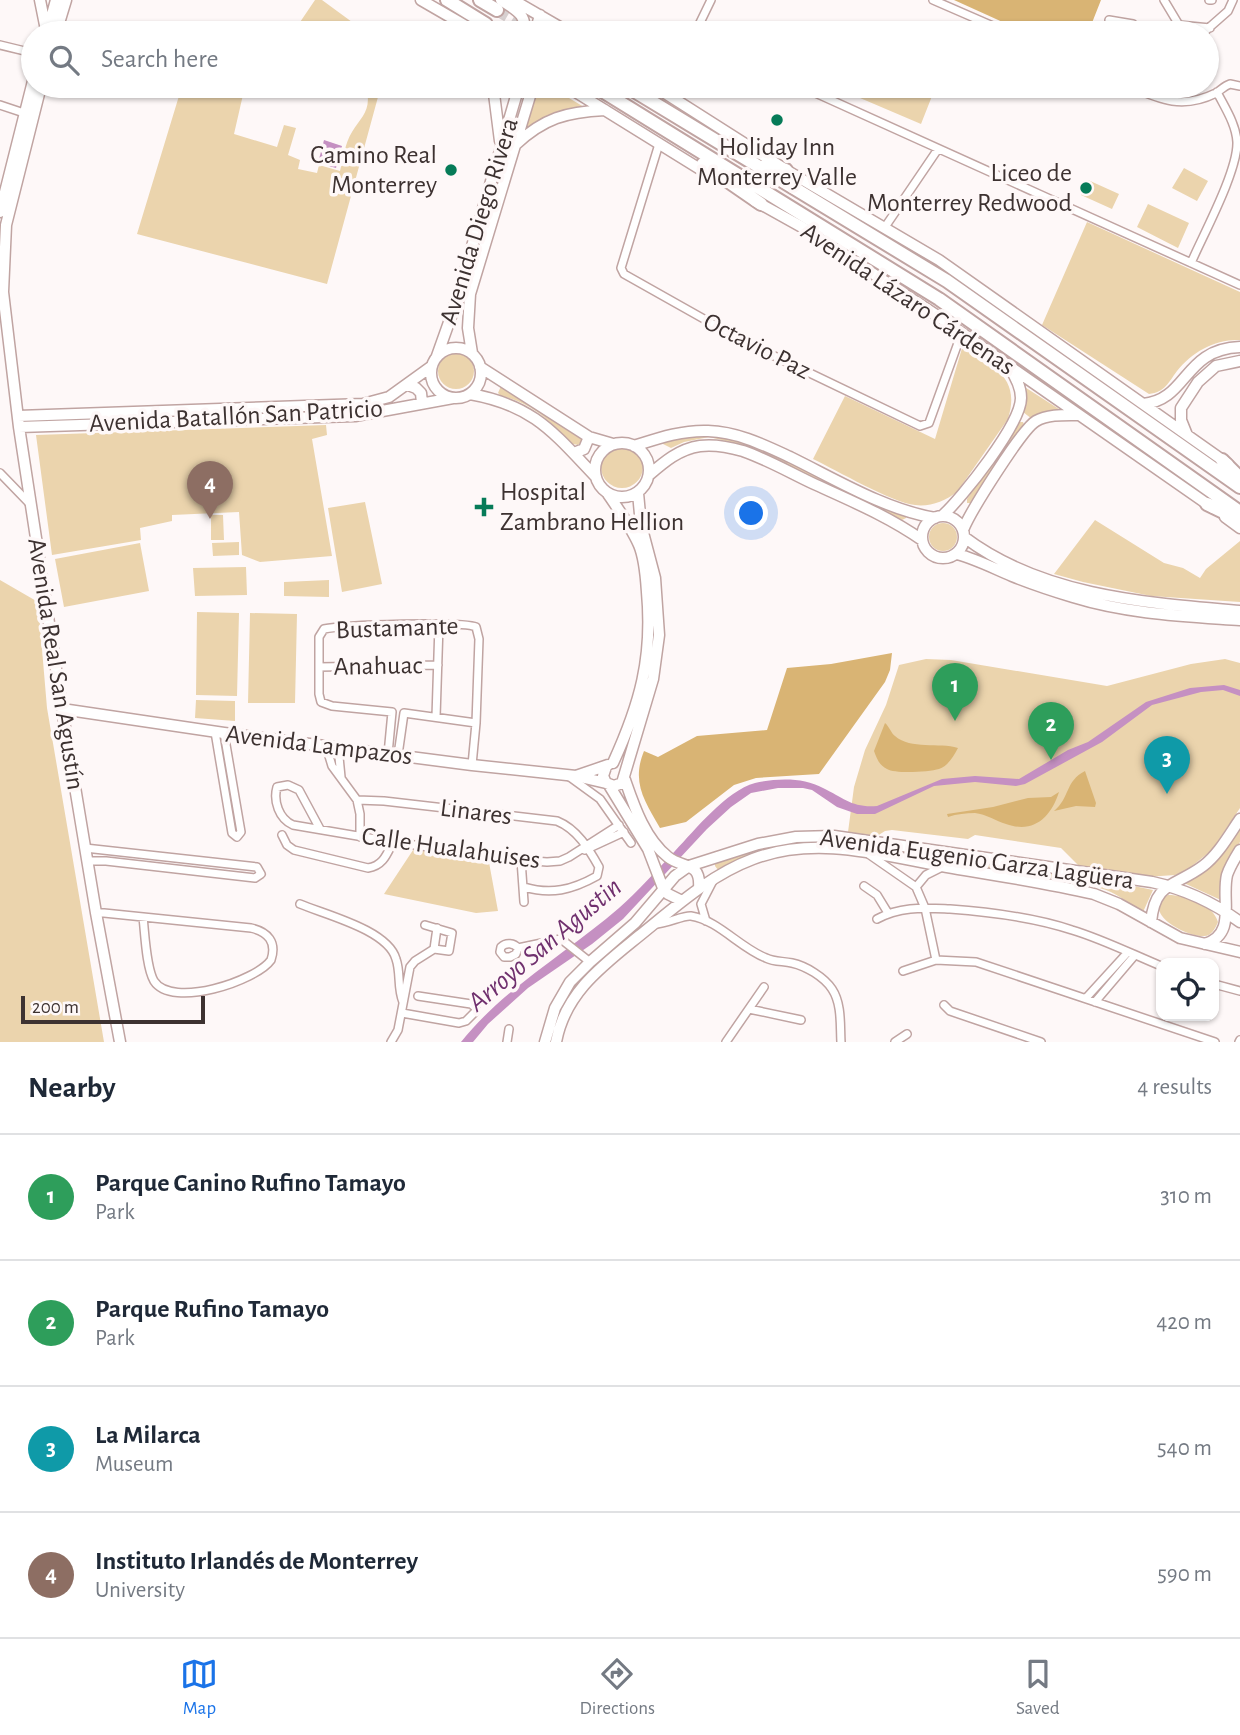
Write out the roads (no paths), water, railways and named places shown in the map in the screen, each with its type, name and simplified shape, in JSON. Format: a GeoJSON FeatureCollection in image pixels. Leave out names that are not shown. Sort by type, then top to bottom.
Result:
{"type":"FeatureCollection","features":[{"type":"Feature","properties":{"kind":"highway"},"geometry":{"type":"LineString","coordinates":[[447,0],[473,21]]}},
{"type":"Feature","properties":{"kind":"highway"},"geometry":{"type":"LineString","coordinates":[[480,0],[499,5]]}},
{"type":"Feature","properties":{"kind":"highway","name":"Avenida Lázaro Cárdenas"},"geometry":{"type":"LineString","coordinates":[[613,98],[939,299],[1240,512]]}},
{"type":"Feature","properties":{"kind":"highway","name":"Avenida Lázaro Cárdenas"},"geometry":{"type":"LineString","coordinates":[[646,98],[947,281],[1240,487]]}},
{"type":"Feature","properties":{"kind":"highway"},"geometry":{"type":"LineString","coordinates":[[681,141],[696,159],[761,204]]}},
{"type":"Feature","properties":{"kind":"highway"},"geometry":{"type":"LineString","coordinates":[[721,144],[769,166],[786,170]]}},
{"type":"Feature","properties":{"kind":"highway"},"geometry":{"type":"LineString","coordinates":[[1222,460],[1240,475]]}},
{"type":"Feature","properties":{"kind":"highway"},"geometry":{"type":"LineString","coordinates":[[1207,504],[1240,520]]}},
{"type":"Feature","properties":{"kind":"street"},"geometry":{"type":"LineString","coordinates":[[40,0],[44,21]]}},
{"type":"Feature","properties":{"kind":"street"},"geometry":{"type":"LineString","coordinates":[[421,0],[463,21]]}},
{"type":"Feature","properties":{"kind":"street"},"geometry":{"type":"LineString","coordinates":[[513,0],[548,21]]}},
{"type":"Feature","properties":{"kind":"street"},"geometry":{"type":"LineString","coordinates":[[700,21],[710,0]]}},
{"type":"Feature","properties":{"kind":"street"},"geometry":{"type":"LineString","coordinates":[[933,0],[981,21]]}},
{"type":"Feature","properties":{"kind":"street"},"geometry":{"type":"LineString","coordinates":[[1164,0],[1177,21]]}},
{"type":"Feature","properties":{"kind":"street"},"geometry":{"type":"LineString","coordinates":[[1217,21],[1228,11],[1233,0]]}},
{"type":"Feature","properties":{"kind":"street"},"geometry":{"type":"LineString","coordinates":[[52,21],[59,3]]}},
{"type":"Feature","properties":{"kind":"street"},"geometry":{"type":"LineString","coordinates":[[57,21],[59,3]]}},
{"type":"Feature","properties":{"kind":"street"},"geometry":{"type":"LineString","coordinates":[[499,5],[521,14],[524,21]]}},
{"type":"Feature","properties":{"kind":"street"},"geometry":{"type":"LineString","coordinates":[[538,21],[540,15]]}},
{"type":"Feature","properties":{"kind":"street"},"geometry":{"type":"LineString","coordinates":[[449,16],[453,21]]}},
{"type":"Feature","properties":{"kind":"street"},"geometry":{"type":"LineString","coordinates":[[1109,20],[1115,21]]}},
{"type":"Feature","properties":{"kind":"street"},"geometry":{"type":"LineString","coordinates":[[0,45],[21,50]]}},
{"type":"Feature","properties":{"kind":"street"},"geometry":{"type":"LineString","coordinates":[[1219,91],[1230,84],[1240,86]]}},
{"type":"Feature","properties":{"kind":"street"},"geometry":{"type":"LineString","coordinates":[[1193,260],[1237,152],[1233,125],[1219,96]]}},
{"type":"Feature","properties":{"kind":"street"},"geometry":{"type":"LineString","coordinates":[[0,212],[5,166],[28,98]]}},
{"type":"Feature","properties":{"kind":"street","name":"Avenida Real San Agustín"},"geometry":{"type":"LineString","coordinates":[[38,98],[8,218],[1,281],[62,709],[120,1042]]}},
{"type":"Feature","properties":{"kind":"street"},"geometry":{"type":"LineString","coordinates":[[495,98],[501,147]]}},
{"type":"Feature","properties":{"kind":"street","name":"Avenida Diego Rivera"},"geometry":{"type":"LineString","coordinates":[[437,356],[453,311],[515,98]]}},
{"type":"Feature","properties":{"kind":"street","name":"Avenida Diego Rivera"},"geometry":{"type":"LineString","coordinates":[[471,353],[468,327],[470,294],[529,98]]}},
{"type":"Feature","properties":{"kind":"street","name":"Avenida Lázaro Cárdenas"},"geometry":{"type":"LineString","coordinates":[[586,98],[802,227],[962,332],[1240,528]]}},
{"type":"Feature","properties":{"kind":"street","name":"Avenida Lázaro Cárdenas"},"geometry":{"type":"LineString","coordinates":[[680,98],[786,170],[885,227],[961,276],[1222,460]]}},
{"type":"Feature","properties":{"kind":"street"},"geometry":{"type":"LineString","coordinates":[[826,98],[1165,251],[1193,260],[1240,285]]}},
{"type":"Feature","properties":{"kind":"street"},"geometry":{"type":"LineString","coordinates":[[1156,98],[1176,102],[1196,98]]}},
{"type":"Feature","properties":{"kind":"street"},"geometry":{"type":"LineString","coordinates":[[1204,98],[1223,104]]}},
{"type":"Feature","properties":{"kind":"street"},"geometry":{"type":"LineString","coordinates":[[0,105],[24,113]]}},
{"type":"Feature","properties":{"kind":"street"},"geometry":{"type":"LineString","coordinates":[[515,146],[532,130],[549,120],[570,113],[605,110]]}},
{"type":"Feature","properties":{"kind":"street","name":"Octavio Paz"},"geometry":{"type":"LineString","coordinates":[[659,144],[621,268],[624,274],[743,341],[920,426],[929,423],[962,332]]}},
{"type":"Feature","properties":{"kind":"street"},"geometry":{"type":"LineString","coordinates":[[885,227],[938,149]]}},
{"type":"Feature","properties":{"kind":"street"},"geometry":{"type":"LineString","coordinates":[[1142,404],[1159,402],[1167,397],[1203,357],[1219,350],[1240,347]]}},
{"type":"Feature","properties":{"kind":"street"},"geometry":{"type":"LineString","coordinates":[[682,901],[668,894],[663,888],[650,854],[603,776],[639,694],[650,641],[649,609],[640,547],[624,518],[594,476],[540,421],[517,407],[492,398],[470,394],[453,398],[442,394],[433,382],[432,366],[437,356],[456,348],[471,353],[480,366],[589,437],[613,444],[624,443],[661,450],[719,446],[743,451],[905,528],[922,540]]}},
{"type":"Feature","properties":{"kind":"street"},"geometry":{"type":"LineString","coordinates":[[1004,361],[1021,393],[1017,418],[958,501],[928,523],[923,531],[925,548],[940,558],[957,554],[962,546],[972,510],[1030,425],[1051,416],[1079,415]]}},
{"type":"Feature","properties":{"kind":"street"},"geometry":{"type":"LineString","coordinates":[[1187,435],[1181,420],[1181,408],[1198,382],[1210,370],[1222,364],[1240,361]]}},
{"type":"Feature","properties":{"kind":"street","name":"Avenida Batallón San Patricio"},"geometry":{"type":"LineString","coordinates":[[19,421],[344,407],[376,402],[408,385],[432,366]]}},
{"type":"Feature","properties":{"kind":"street"},"geometry":{"type":"LineString","coordinates":[[470,394],[479,381],[480,366]]}},
{"type":"Feature","properties":{"kind":"street"},"geometry":{"type":"LineString","coordinates":[[492,398],[495,386],[503,380]]}},
{"type":"Feature","properties":{"kind":"street"},"geometry":{"type":"LineString","coordinates":[[408,385],[421,393],[422,404]]}},
{"type":"Feature","properties":{"kind":"street"},"geometry":{"type":"LineString","coordinates":[[1167,397],[1173,405],[1181,408]]}},
{"type":"Feature","properties":{"kind":"street","name":"Avenida Batallón San Patricio"},"geometry":{"type":"LineString","coordinates":[[19,421],[355,415],[453,398]]}},
{"type":"Feature","properties":{"kind":"street"},"geometry":{"type":"LineString","coordinates":[[1017,418],[1025,418],[1030,425]]}},
{"type":"Feature","properties":{"kind":"street"},"geometry":{"type":"LineString","coordinates":[[608,494],[623,498],[638,492],[661,450],[681,433],[706,431],[748,439],[912,514],[951,518],[981,550],[1048,579],[1087,591],[1145,602],[1240,611]]}},
{"type":"Feature","properties":{"kind":"street"},"geometry":{"type":"LineString","coordinates":[[573,453],[584,449],[589,437]]}},
{"type":"Feature","properties":{"kind":"street"},"geometry":{"type":"LineString","coordinates":[[594,476],[598,459],[613,444]]}},
{"type":"Feature","properties":{"kind":"street"},"geometry":{"type":"LineString","coordinates":[[634,446],[645,456],[649,475]]}},
{"type":"Feature","properties":{"kind":"street"},"geometry":{"type":"LineString","coordinates":[[0,473],[32,505]]}},
{"type":"Feature","properties":{"kind":"street"},"geometry":{"type":"LineString","coordinates":[[608,784],[618,786],[625,776],[654,672],[659,635],[655,578],[639,514],[638,492]]}},
{"type":"Feature","properties":{"kind":"street"},"geometry":{"type":"LineString","coordinates":[[958,501],[963,507],[972,510]]}},
{"type":"Feature","properties":{"kind":"street"},"geometry":{"type":"LineString","coordinates":[[624,518],[630,514],[639,514]]}},
{"type":"Feature","properties":{"kind":"street"},"geometry":{"type":"LineString","coordinates":[[905,528],[912,514]]}},
{"type":"Feature","properties":{"kind":"street"},"geometry":{"type":"LineString","coordinates":[[957,554],[975,558],[1051,590],[1098,604],[1136,611],[1240,620]]}},
{"type":"Feature","properties":{"kind":"street"},"geometry":{"type":"LineString","coordinates":[[436,717],[439,625]]}},
{"type":"Feature","properties":{"kind":"street","name":"Bustamante"},"geometry":{"type":"LineString","coordinates":[[393,755],[392,712],[324,704],[319,694],[319,637],[324,629],[471,625],[478,631],[476,723],[472,765]]}},
{"type":"Feature","properties":{"kind":"street","name":"Anahuac"},"geometry":{"type":"LineString","coordinates":[[319,667],[438,665]]}},
{"type":"Feature","properties":{"kind":"street","name":"Avenida Lampazos"},"geometry":{"type":"LineString","coordinates":[[62,709],[220,733],[571,775],[608,784]]}},
{"type":"Feature","properties":{"kind":"street"},"geometry":{"type":"LineString","coordinates":[[393,755],[404,713],[476,723]]}},
{"type":"Feature","properties":{"kind":"street"},"geometry":{"type":"LineString","coordinates":[[220,733],[234,789],[241,832],[237,837],[232,833],[220,733]]}},
{"type":"Feature","properties":{"kind":"street"},"geometry":{"type":"LineString","coordinates":[[326,746],[332,766],[357,800],[360,837]]}},
{"type":"Feature","properties":{"kind":"street"},"geometry":{"type":"LineString","coordinates":[[338,747],[341,778]]}},
{"type":"Feature","properties":{"kind":"street"},"geometry":{"type":"LineString","coordinates":[[609,765],[618,764],[625,776],[636,811],[657,845],[670,858],[689,866],[698,874],[699,888]]}},
{"type":"Feature","properties":{"kind":"street","name":"Avenida Lampazos"},"geometry":{"type":"LineString","coordinates":[[571,775],[609,765]]}},
{"type":"Feature","properties":{"kind":"street"},"geometry":{"type":"LineString","coordinates":[[571,775],[600,799],[631,843]]}},
{"type":"Feature","properties":{"kind":"street","name":"Calle Hualahuises"},"geometry":{"type":"LineString","coordinates":[[320,829],[299,790],[288,785],[277,787],[276,799],[284,821],[293,825],[521,860],[559,861],[621,829]]}},
{"type":"Feature","properties":{"kind":"street"},"geometry":{"type":"LineString","coordinates":[[225,790],[234,789]]}},
{"type":"Feature","properties":{"kind":"street","name":"Linares"},"geometry":{"type":"LineString","coordinates":[[357,800],[556,821],[568,826],[585,849]]}},
{"type":"Feature","properties":{"kind":"street"},"geometry":{"type":"LineString","coordinates":[[1151,922],[1156,898],[1168,886],[1203,866],[1236,826]]}},
{"type":"Feature","properties":{"kind":"street"},"geometry":{"type":"LineString","coordinates":[[282,835],[287,845],[294,850],[368,868],[383,860],[393,842]]}},
{"type":"Feature","properties":{"kind":"street","name":"Avenida Eugenio Garza Lagüera"},"geometry":{"type":"LineString","coordinates":[[545,1042],[549,1023],[561,996],[590,962],[629,929],[663,888],[689,866],[780,839],[834,836],[1076,870],[1168,886],[1202,899],[1240,922]]}},
{"type":"Feature","properties":{"kind":"street"},"geometry":{"type":"LineString","coordinates":[[1205,944],[1221,934],[1226,912],[1228,874],[1240,851],[1225,841]]}},
{"type":"Feature","properties":{"kind":"street"},"geometry":{"type":"LineString","coordinates":[[85,848],[177,864],[255,878],[261,874],[257,867],[177,864],[106,860],[87,861]]}},
{"type":"Feature","properties":{"kind":"street","name":"Avenida Eugenio Garza Lagüera"},"geometry":{"type":"LineString","coordinates":[[556,1042],[565,1012],[582,986],[654,924],[717,876],[751,859],[789,850],[840,848],[1094,894],[1112,900],[1180,938],[1240,952]]}},
{"type":"Feature","properties":{"kind":"street"},"geometry":{"type":"LineString","coordinates":[[524,887],[543,892],[559,891],[597,876],[599,867],[585,849]]}},
{"type":"Feature","properties":{"kind":"street"},"geometry":{"type":"LineString","coordinates":[[865,852],[915,887],[925,908],[936,960]]}},
{"type":"Feature","properties":{"kind":"street"},"geometry":{"type":"LineString","coordinates":[[706,921],[701,904],[717,876],[712,857]]}},
{"type":"Feature","properties":{"kind":"street"},"geometry":{"type":"LineString","coordinates":[[521,860],[524,902]]}},
{"type":"Feature","properties":{"kind":"street"},"geometry":{"type":"LineString","coordinates":[[915,887],[926,875],[943,866]]}},
{"type":"Feature","properties":{"kind":"street"},"geometry":{"type":"LineString","coordinates":[[864,886],[877,895],[888,913]]}},
{"type":"Feature","properties":{"kind":"street"},"geometry":{"type":"LineString","coordinates":[[300,904],[386,941],[397,962],[398,987],[403,1002]]}},
{"type":"Feature","properties":{"kind":"street"},"geometry":{"type":"LineString","coordinates":[[651,905],[660,909],[664,917]]}},
{"type":"Feature","properties":{"kind":"street"},"geometry":{"type":"LineString","coordinates":[[877,919],[904,909],[984,912],[1071,929],[1156,964]]}},
{"type":"Feature","properties":{"kind":"street"},"geometry":{"type":"LineString","coordinates":[[96,913],[143,917],[261,931],[268,934],[273,944],[271,960],[258,972],[230,984],[204,991],[167,991],[154,981],[151,972],[143,917]]}},
{"type":"Feature","properties":{"kind":"street"},"geometry":{"type":"LineString","coordinates":[[654,924],[670,923],[688,915],[706,921],[765,958],[795,963],[810,971],[828,984],[836,998],[841,1042]]}},
{"type":"Feature","properties":{"kind":"street"},"geometry":{"type":"LineString","coordinates":[[425,925],[451,932],[448,952],[434,949]]}},
{"type":"Feature","properties":{"kind":"street"},"geometry":{"type":"LineString","coordinates":[[391,1042],[398,1030],[412,964],[434,949],[438,928]]}},
{"type":"Feature","properties":{"kind":"street"},"geometry":{"type":"LineString","coordinates":[[518,948],[557,939],[567,942],[590,962]]}},
{"type":"Feature","properties":{"kind":"street"},"geometry":{"type":"LineString","coordinates":[[1086,999],[1131,953]]}},
{"type":"Feature","properties":{"kind":"street"},"geometry":{"type":"LineString","coordinates":[[1095,1002],[1131,953]]}},
{"type":"Feature","properties":{"kind":"street"},"geometry":{"type":"LineString","coordinates":[[904,971],[936,960],[986,964],[1215,1042]]}},
{"type":"Feature","properties":{"kind":"street"},"geometry":{"type":"LineString","coordinates":[[1219,985],[1240,991]]}},
{"type":"Feature","properties":{"kind":"street"},"geometry":{"type":"LineString","coordinates":[[726,1042],[764,987]]}},
{"type":"Feature","properties":{"kind":"street"},"geometry":{"type":"LineString","coordinates":[[402,1013],[459,1023],[466,1021],[476,1011],[471,1004],[418,996]]}},
{"type":"Feature","properties":{"kind":"street"},"geometry":{"type":"LineString","coordinates":[[944,1005],[950,1011],[1041,1042]]}},
{"type":"Feature","properties":{"kind":"street"},"geometry":{"type":"LineString","coordinates":[[749,1009],[801,1020]]}},
{"type":"Feature","properties":{"kind":"street"},"geometry":{"type":"LineString","coordinates":[[507,1042],[509,1029]]}},
{"type":"Feature","properties":{"kind":"street"},"geometry":{"type":"LineString","coordinates":[[895,1042],[906,1034]]}},
{"type":"Feature","properties":{"kind":"tunnel"},"geometry":{"type":"LineString","coordinates":[[497,10],[516,21]]}},
{"type":"Feature","properties":{"kind":"place","name":"Holiday Inn Monterrey Valle"},"geometry":{"type":"Point","coordinates":[777,120]}},
{"type":"Feature","properties":{"kind":"place","name":"Camino Real Monterrey"},"geometry":{"type":"Point","coordinates":[451,170]}},
{"type":"Feature","properties":{"kind":"place","name":"Liceo de Monterrey Redwood"},"geometry":{"type":"Point","coordinates":[1086,188]}},
{"type":"Feature","properties":{"kind":"place","name":"Hospital Zambrano Hellion"},"geometry":{"type":"Point","coordinates":[484,507]}},
{"type":"Feature","properties":{"kind":"place","name":"Instituto Irlandés de Monterrey"},"geometry":{"type":"Point","coordinates":[210,519]}},
{"type":"Feature","properties":{"kind":"place","name":"Parque Canino Rufino Tamayo"},"geometry":{"type":"Point","coordinates":[955,721]}},
{"type":"Feature","properties":{"kind":"place","name":"Parque Rufino Tamayo"},"geometry":{"type":"Point","coordinates":[1051,760]}},
{"type":"Feature","properties":{"kind":"place","name":"La Milarca"},"geometry":{"type":"Point","coordinates":[1167,794]}},
{"type":"Feature","properties":{"kind":"water label","name":"Arroyo San Agustin"},"geometry":{"type":"Point","coordinates":[545,945]}}]}
